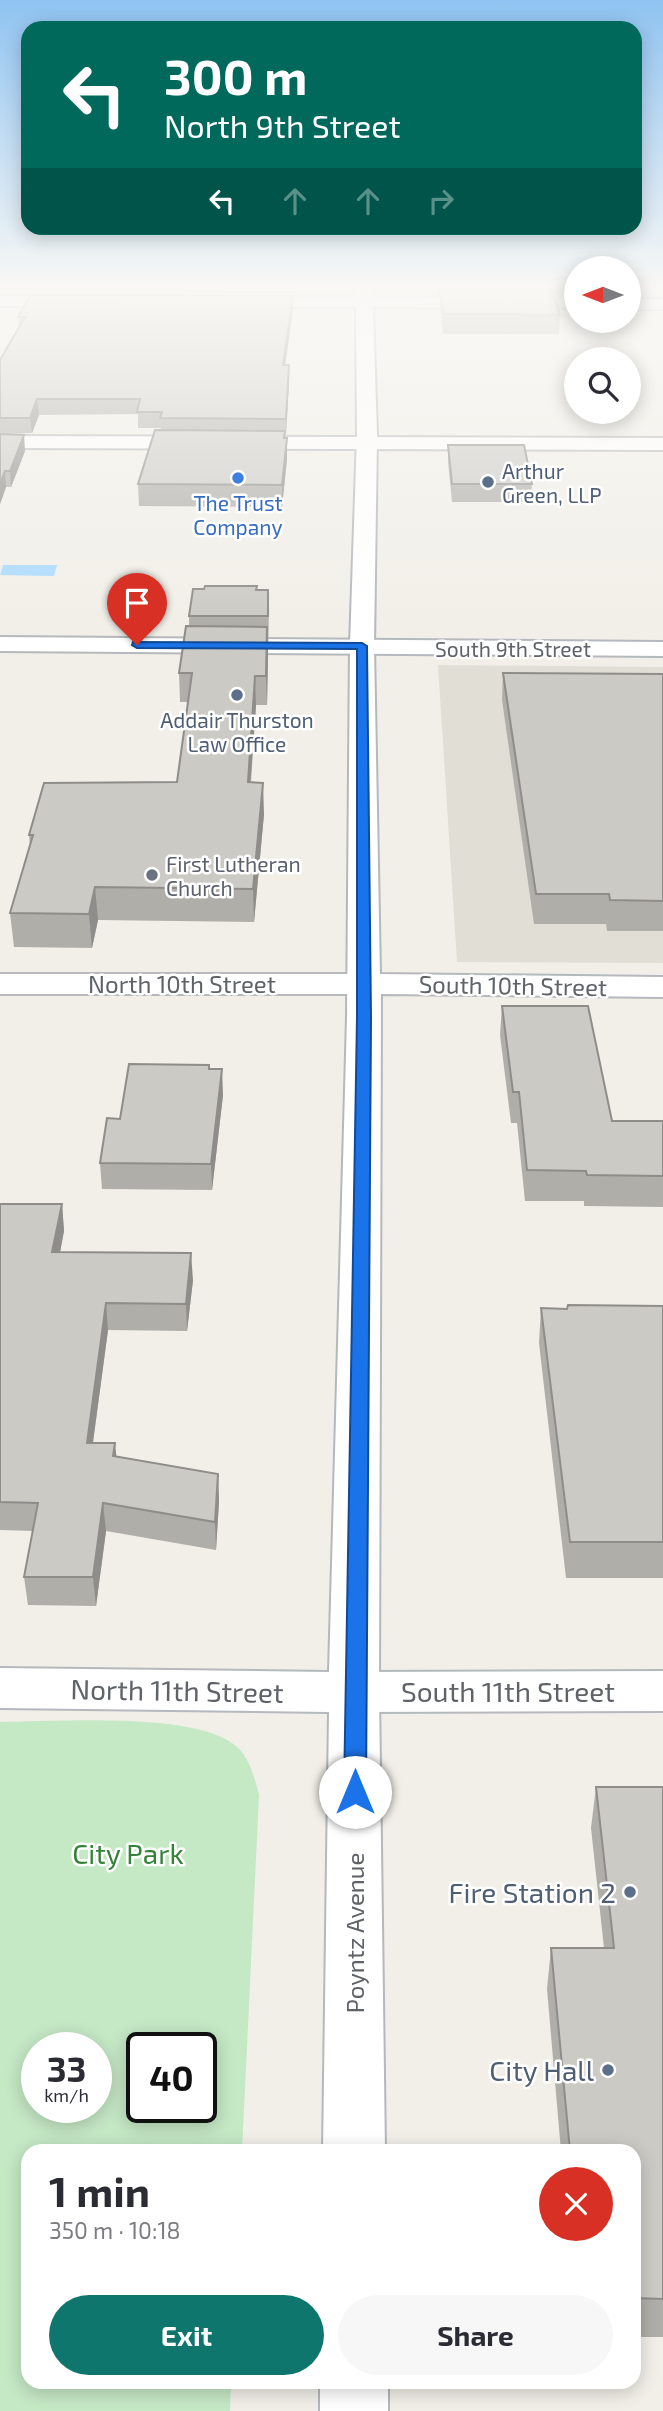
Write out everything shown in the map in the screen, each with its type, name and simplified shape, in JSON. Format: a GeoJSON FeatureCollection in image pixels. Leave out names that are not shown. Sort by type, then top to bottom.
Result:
{"type":"FeatureCollection","features":[{"type":"Feature","properties":{"kind":"street","name":"Poyntz Avenue"},"geometry":{"type":"LineString","coordinates":[[354,2144],[354,1692],[364,984],[362,646],[365,400]]}},
{"type":"Feature","properties":{"kind":"street"},"geometry":{"type":"LineString","coordinates":[[0,442],[663,444]]}},
{"type":"Feature","properties":{"kind":"street","name":"South 9th Street"},"geometry":{"type":"LineString","coordinates":[[0,644],[663,649]]}},
{"type":"Feature","properties":{"kind":"street","name":"North 10th Street"},"geometry":{"type":"LineString","coordinates":[[0,984],[364,984]]}},
{"type":"Feature","properties":{"kind":"street","name":"South 10th Street"},"geometry":{"type":"LineString","coordinates":[[364,984],[663,987]]}},
{"type":"Feature","properties":{"kind":"street","name":"North 11th Street"},"geometry":{"type":"LineString","coordinates":[[0,1688],[354,1692]]}},
{"type":"Feature","properties":{"kind":"street","name":"South 11th Street"},"geometry":{"type":"LineString","coordinates":[[354,1692],[663,1691]]}},
{"type":"Feature","properties":{"kind":"street"},"geometry":{"type":"LineString","coordinates":[[354,2389],[355,2411]]}},
{"type":"Feature","properties":{"kind":"shaded area"},"geometry":{"type":"Polygon","coordinates":[[[438,665],[663,667],[663,963],[457,962],[438,665]]]}},
{"type":"Feature","properties":{"kind":"green space","name":"City Park"},"geometry":{"type":"Polygon","coordinates":[[[128,1721],[197,1729],[223,1738],[241,1751],[254,1777],[259,1795],[242,2144],[21,2144],[21,2389],[231,2389],[230,2411],[0,2411],[0,1722],[128,1721]]]}},
{"type":"Feature","properties":{"kind":"water"},"geometry":{"type":"Polygon","coordinates":[[[3,565],[57,565],[54,576],[0,575],[3,565]]]}},
{"type":"Feature","properties":{"kind":"building"},"geometry":{"type":"Polygon","coordinates":[[[0,400],[37,400],[30,418],[0,418],[0,400]]]}},
{"type":"Feature","properties":{"kind":"building"},"geometry":{"type":"Polygon","coordinates":[[[140,400],[287,400],[286,419],[160,418],[162,412],[137,412],[140,400]]]}},
{"type":"Feature","properties":{"kind":"building"},"geometry":{"type":"Polygon","coordinates":[[[155,430],[285,431],[284,438],[287,438],[282,485],[138,484],[155,430]]]}},
{"type":"Feature","properties":{"kind":"building"},"geometry":{"type":"Polygon","coordinates":[[[0,434],[24,435],[10,471],[5,471],[0,484],[0,434]]]}},
{"type":"Feature","properties":{"kind":"building"},"geometry":{"type":"Polygon","coordinates":[[[448,445],[524,445],[532,484],[452,484],[448,445]]]}},
{"type":"Feature","properties":{"kind":"building"},"geometry":{"type":"Polygon","coordinates":[[[205,586],[257,586],[256,590],[268,590],[268,616],[189,616],[193,589],[204,589],[205,586]]]}},
{"type":"Feature","properties":{"kind":"building"},"geometry":{"type":"Polygon","coordinates":[[[186,626],[267,627],[266,676],[255,676],[248,782],[263,783],[253,889],[95,887],[89,914],[10,913],[33,835],[29,835],[44,783],[177,782],[192,673],[179,673],[186,626]]]}},
{"type":"Feature","properties":{"kind":"building"},"geometry":{"type":"Polygon","coordinates":[[[503,673],[663,674],[663,901],[610,900],[609,894],[536,894],[503,673]]]}},
{"type":"Feature","properties":{"kind":"building"},"geometry":{"type":"Polygon","coordinates":[[[502,1006],[588,1006],[612,1121],[663,1121],[663,1176],[587,1175],[586,1171],[527,1170],[519,1092],[513,1092],[502,1006]]]}},
{"type":"Feature","properties":{"kind":"building"},"geometry":{"type":"Polygon","coordinates":[[[129,1064],[209,1065],[209,1069],[222,1069],[211,1164],[100,1163],[107,1118],[120,1119],[129,1064]]]}},
{"type":"Feature","properties":{"kind":"building"},"geometry":{"type":"Polygon","coordinates":[[[0,1204],[62,1204],[52,1252],[191,1253],[186,1304],[106,1303],[87,1443],[115,1443],[113,1456],[218,1474],[215,1522],[103,1503],[93,1577],[24,1577],[38,1503],[0,1502],[0,1204]]]}},
{"type":"Feature","properties":{"kind":"building"},"geometry":{"type":"Polygon","coordinates":[[[568,1305],[663,1306],[663,1542],[570,1542],[541,1308],[567,1309],[568,1305]]]}},
{"type":"Feature","properties":{"kind":"building","name":"City Hall"},"geometry":{"type":"Polygon","coordinates":[[[596,1787],[663,1787],[663,2299],[641,2298],[641,2144],[569,2144],[551,1948],[614,1948],[596,1787]]]}},
{"type":"Feature","properties":{"kind":"place","name":"The Trust Company"},"geometry":{"type":"Point","coordinates":[238,478]}},
{"type":"Feature","properties":{"kind":"place","name":"Arthur Green, LLP"},"geometry":{"type":"Point","coordinates":[488,482]}},
{"type":"Feature","properties":{"kind":"place","name":"Addair Thurston Law Office"},"geometry":{"type":"Point","coordinates":[237,695]}},
{"type":"Feature","properties":{"kind":"place","name":"First Lutheran Church"},"geometry":{"type":"Point","coordinates":[152,875]}},
{"type":"Feature","properties":{"kind":"place","name":"Fire Station 2"},"geometry":{"type":"Point","coordinates":[630,1892]}},
{"type":"Feature","properties":{"kind":"place","name":"City Hall"},"geometry":{"type":"Point","coordinates":[608,2070]}},
{"type":"Feature","properties":{"kind":"route"},"geometry":{"type":"LineString","coordinates":[[137,645],[362,646],[364,1017],[354,1692],[355,1792]]}}]}
